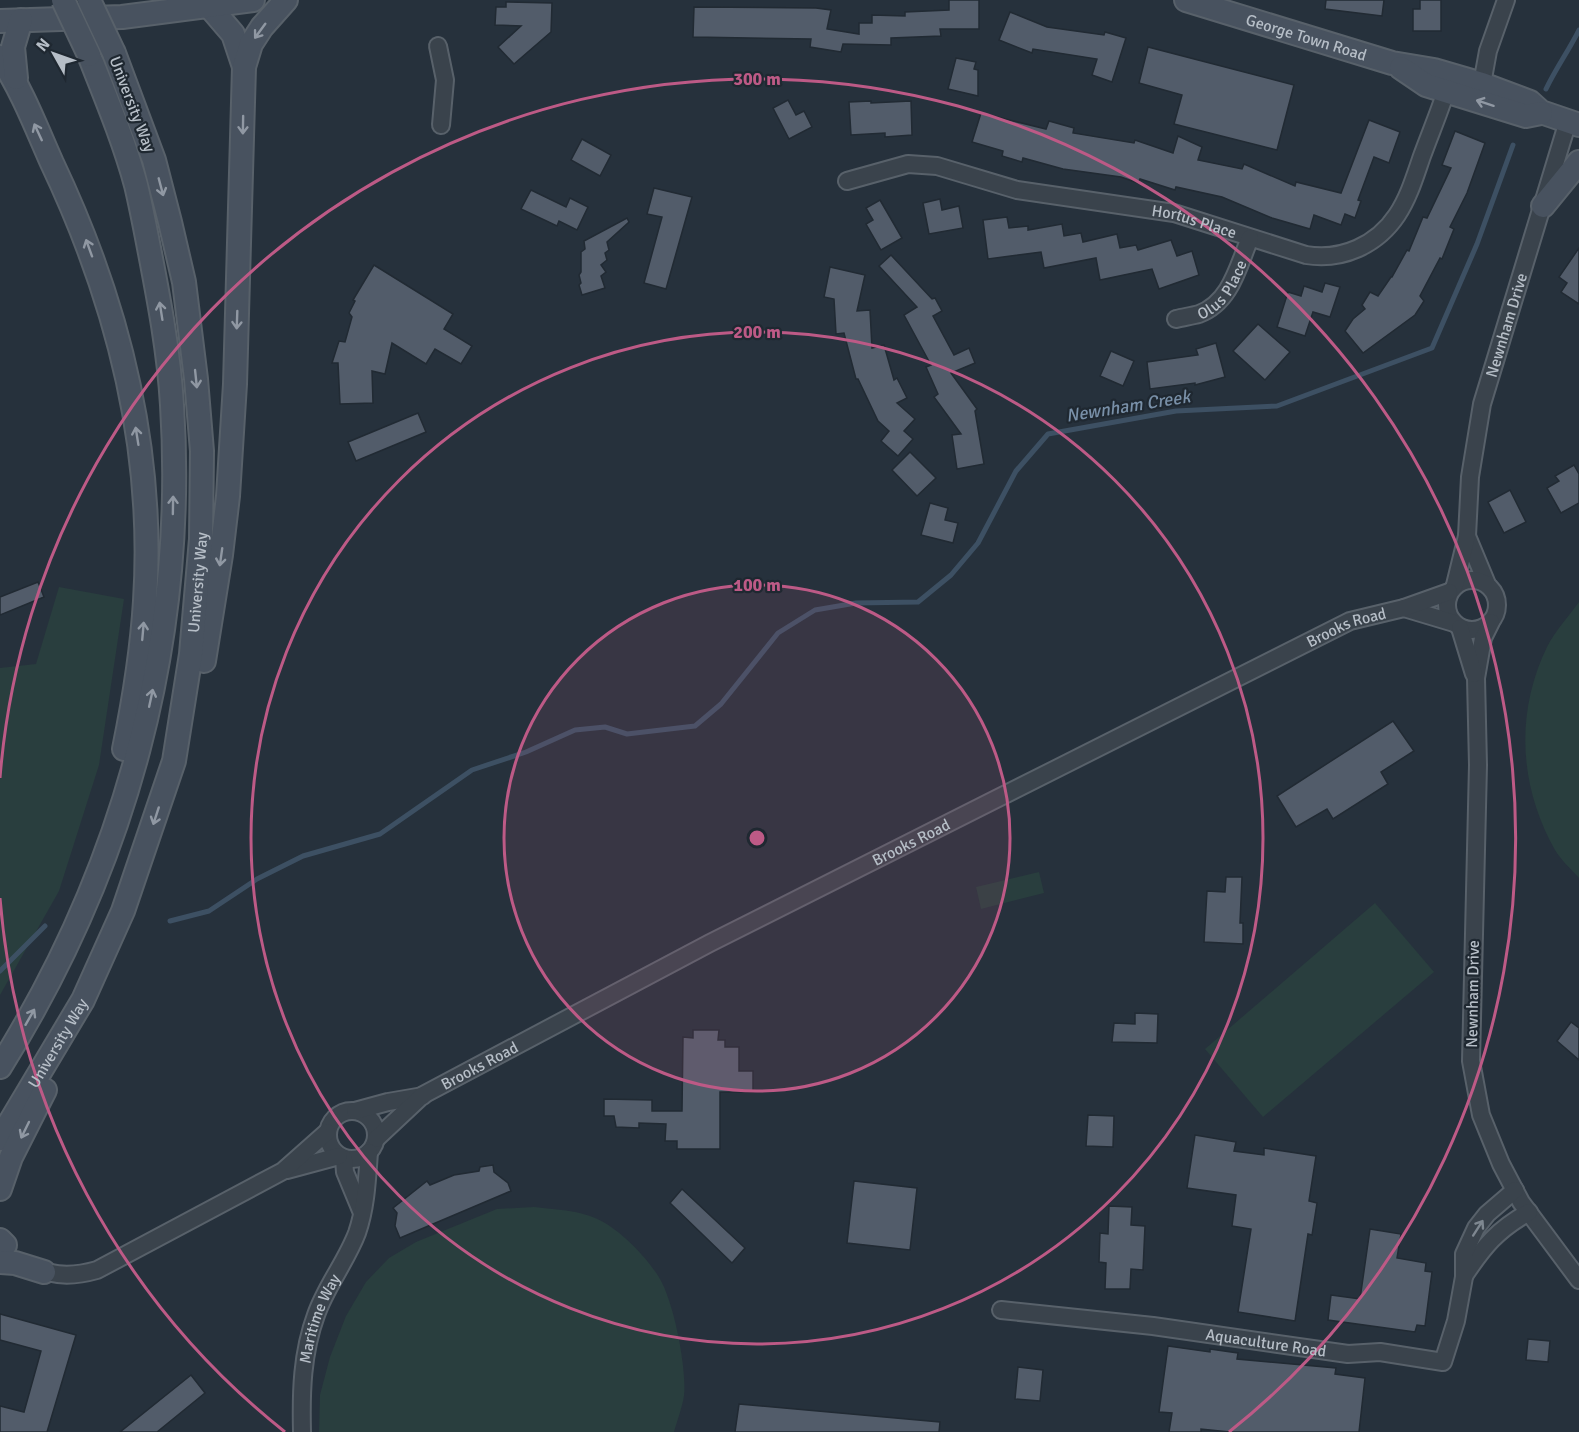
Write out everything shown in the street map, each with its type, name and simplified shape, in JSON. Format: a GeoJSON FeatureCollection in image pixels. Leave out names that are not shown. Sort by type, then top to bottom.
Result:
{"type":"FeatureCollection","features":[{"type":"Feature","properties":{"kind":"main road","name":"University Way"},"geometry":{"type":"LineString","coordinates":[[0,1067],[51,978],[107,853],[146,723],[157,670],[170,578],[174,463],[172,405],[159,297],[136,186],[118,126],[63,0]]}},
{"type":"Feature","properties":{"kind":"main road","name":"University Way"},"geometry":{"type":"LineString","coordinates":[[0,1139],[83,1000],[123,911],[174,760],[191,654],[201,539],[202,451],[184,282],[154,159],[114,53],[89,0]]}},
{"type":"Feature","properties":{"kind":"main road"},"geometry":{"type":"LineString","coordinates":[[17,83],[10,20],[122,17],[253,0]]}},
{"type":"Feature","properties":{"kind":"main road"},"geometry":{"type":"LineString","coordinates":[[174,760],[193,706],[203,666],[228,496],[235,361],[244,67],[251,44],[262,27],[286,0]]}},
{"type":"Feature","properties":{"kind":"main road","name":"George Town Road"},"geometry":{"type":"LineString","coordinates":[[1186,0],[1392,63],[1434,70],[1482,84],[1530,102],[1542,112],[1573,123]]}},
{"type":"Feature","properties":{"kind":"main road"},"geometry":{"type":"LineString","coordinates":[[209,6],[233,34],[244,67]]}},
{"type":"Feature","properties":{"kind":"main road"},"geometry":{"type":"LineString","coordinates":[[0,57],[17,83],[78,219],[111,311],[128,379],[141,458],[145,526],[145,598],[138,679],[116,790],[82,913]]}},
{"type":"Feature","properties":{"kind":"main road","name":"George Town Road"},"geometry":{"type":"LineString","coordinates":[[1392,63],[1426,85],[1526,116],[1542,112]]}},
{"type":"Feature","properties":{"kind":"main road"},"geometry":{"type":"LineString","coordinates":[[1543,206],[1579,162]]}},
{"type":"Feature","properties":{"kind":"main road"},"geometry":{"type":"LineString","coordinates":[[0,1189],[11,1157],[50,1080],[83,1000]]}},
{"type":"Feature","properties":{"kind":"main road"},"geometry":{"type":"LineString","coordinates":[[1,1247],[15,1263],[44,1272]]}},
{"type":"Feature","properties":{"kind":"street"},"geometry":{"type":"LineString","coordinates":[[1482,84],[1488,51],[1506,0]]}},
{"type":"Feature","properties":{"kind":"street"},"geometry":{"type":"LineString","coordinates":[[438,46],[445,80],[441,125]]}},
{"type":"Feature","properties":{"kind":"street","name":"Hortus Place"},"geometry":{"type":"LineString","coordinates":[[847,181],[908,164],[929,165],[1017,190],[1174,213],[1250,238],[1320,257],[1335,257],[1349,253],[1374,238],[1397,216],[1408,196],[1446,91]]}},
{"type":"Feature","properties":{"kind":"street","name":"Newnham Drive"},"geometry":{"type":"LineString","coordinates":[[1452,589],[1467,536],[1470,477],[1482,404],[1543,206],[1573,123]]}},
{"type":"Feature","properties":{"kind":"street","name":"Olus Place"},"geometry":{"type":"LineString","coordinates":[[1176,319],[1200,314],[1217,304],[1228,291],[1250,238]]}},
{"type":"Feature","properties":{"kind":"street","name":"Newnham Drive"},"geometry":{"type":"LineString","coordinates":[[1467,536],[1487,584]]}},
{"type":"Feature","properties":{"kind":"street"},"geometry":{"type":"LineString","coordinates":[[1471,579],[1487,584],[1496,598],[1497,606],[1491,622],[1476,630],[1457,625],[1446,609],[1452,589],[1471,579]]}},
{"type":"Feature","properties":{"kind":"street","name":"Brooks Road"},"geometry":{"type":"LineString","coordinates":[[355,1111],[423,1095],[710,943],[1350,621],[1404,608],[1452,589]]}},
{"type":"Feature","properties":{"kind":"street","name":"Brooks Road"},"geometry":{"type":"LineString","coordinates":[[1404,608],[1457,625]]}},
{"type":"Feature","properties":{"kind":"street","name":"Newnham Drive"},"geometry":{"type":"LineString","coordinates":[[1491,622],[1483,638],[1476,678],[1478,765],[1471,1062],[1481,1115],[1501,1164],[1528,1212],[1579,1280]]}},
{"type":"Feature","properties":{"kind":"street","name":"Newnham Drive"},"geometry":{"type":"LineString","coordinates":[[1457,625],[1476,678]]}},
{"type":"Feature","properties":{"kind":"street","name":"Brooks Road"},"geometry":{"type":"LineString","coordinates":[[373,1146],[423,1095]]}},
{"type":"Feature","properties":{"kind":"street"},"geometry":{"type":"LineString","coordinates":[[44,1272],[70,1275],[97,1270],[283,1170],[327,1132],[334,1119],[340,1114],[355,1111],[369,1118],[376,1131],[373,1146],[356,1160],[341,1157],[283,1170]]}},
{"type":"Feature","properties":{"kind":"street"},"geometry":{"type":"LineString","coordinates":[[327,1132],[330,1148],[341,1157],[345,1172],[364,1209]]}},
{"type":"Feature","properties":{"kind":"street","name":"Maritime Way"},"geometry":{"type":"LineString","coordinates":[[302,1432],[302,1371],[309,1338],[327,1288],[356,1236],[364,1209],[373,1146]]}},
{"type":"Feature","properties":{"kind":"street","name":"Aquaculture Road"},"geometry":{"type":"LineString","coordinates":[[1001,1310],[1153,1326],[1348,1354],[1380,1352],[1443,1362],[1456,1321],[1464,1277],[1464,1254],[1476,1228],[1487,1214],[1515,1190]]}},
{"type":"Feature","properties":{"kind":"street","name":"Aquaculture Road"},"geometry":{"type":"LineString","coordinates":[[1464,1277],[1489,1241],[1509,1223],[1528,1212]]}},
{"type":"Feature","properties":{"kind":"green space"},"geometry":{"type":"Polygon","coordinates":[[[59,587],[124,599],[99,765],[59,891],[0,995],[0,668],[36,664],[59,587]]]}},
{"type":"Feature","properties":{"kind":"green space"},"geometry":{"type":"Polygon","coordinates":[[[1579,602],[1579,878],[1557,854],[1534,801],[1528,775],[1526,723],[1537,672],[1547,647],[1579,602]]]}},
{"type":"Feature","properties":{"kind":"green space"},"geometry":{"type":"Polygon","coordinates":[[[1039,872],[1044,893],[981,909],[976,887],[1039,872]]]}},
{"type":"Feature","properties":{"kind":"green space"},"geometry":{"type":"Polygon","coordinates":[[[1375,903],[1434,972],[1263,1117],[1205,1049],[1375,903]]]}},
{"type":"Feature","properties":{"kind":"green space"},"geometry":{"type":"Polygon","coordinates":[[[534,1207],[580,1213],[605,1223],[636,1248],[660,1279],[675,1319],[683,1370],[684,1396],[674,1432],[319,1432],[320,1395],[330,1357],[346,1316],[366,1282],[389,1258],[416,1242],[497,1209],[534,1207]]]}},
{"type":"Feature","properties":{"kind":"building"},"geometry":{"type":"Polygon","coordinates":[[[949,0],[979,0],[979,29],[940,29],[941,36],[891,38],[891,45],[843,44],[841,52],[810,47],[811,39],[693,37],[694,7],[831,10],[827,29],[859,34],[859,23],[872,23],[872,15],[905,16],[905,12],[949,10],[949,0]]]}},
{"type":"Feature","properties":{"kind":"building"},"geometry":{"type":"Polygon","coordinates":[[[1326,0],[1384,0],[1382,16],[1325,9],[1326,0]]]}},
{"type":"Feature","properties":{"kind":"building"},"geometry":{"type":"Polygon","coordinates":[[[1420,0],[1441,0],[1441,31],[1413,31],[1413,9],[1420,9],[1420,0]]]}},
{"type":"Feature","properties":{"kind":"building"},"geometry":{"type":"Polygon","coordinates":[[[506,2],[552,3],[551,32],[514,64],[498,47],[521,26],[495,25],[496,7],[506,7],[506,2]]]}},
{"type":"Feature","properties":{"kind":"building"},"geometry":{"type":"Polygon","coordinates":[[[1010,12],[1047,27],[1104,35],[1105,32],[1126,38],[1112,82],[1092,75],[1097,59],[1033,49],[1032,53],[999,40],[1010,12]]]}},
{"type":"Feature","properties":{"kind":"building"},"geometry":{"type":"Polygon","coordinates":[[[1148,47],[1294,85],[1277,150],[1174,124],[1182,95],[1139,83],[1148,47]]]}},
{"type":"Feature","properties":{"kind":"building"},"geometry":{"type":"Polygon","coordinates":[[[956,58],[976,62],[974,69],[978,70],[978,96],[948,89],[956,58]]]}},
{"type":"Feature","properties":{"kind":"building"},"geometry":{"type":"Polygon","coordinates":[[[788,100],[796,115],[804,111],[812,127],[789,139],[773,108],[788,100]]]}},
{"type":"Feature","properties":{"kind":"building"},"geometry":{"type":"Polygon","coordinates":[[[871,101],[871,103],[911,101],[912,135],[885,137],[885,133],[851,135],[849,102],[871,101]]]}},
{"type":"Feature","properties":{"kind":"building"},"geometry":{"type":"Polygon","coordinates":[[[981,113],[1046,129],[1049,121],[1074,128],[1073,133],[1134,143],[1135,140],[1173,153],[1178,136],[1202,147],[1198,160],[1242,169],[1244,164],[1295,186],[1296,182],[1341,193],[1369,120],[1400,132],[1389,163],[1374,157],[1358,200],[1361,201],[1355,218],[1345,214],[1341,225],[1314,215],[1310,229],[1272,218],[1222,197],[1176,187],[1175,190],[1140,179],[1138,183],[1121,177],[1063,169],[1023,158],[1022,162],[1002,156],[1003,151],[972,142],[981,113]]]}},
{"type":"Feature","properties":{"kind":"building"},"geometry":{"type":"Polygon","coordinates":[[[1455,131],[1485,143],[1467,193],[1450,227],[1454,229],[1442,259],[1440,258],[1420,296],[1424,301],[1415,315],[1363,353],[1345,331],[1353,319],[1365,309],[1362,305],[1370,292],[1378,296],[1407,250],[1409,251],[1423,217],[1427,218],[1451,168],[1442,165],[1455,131]]]}},
{"type":"Feature","properties":{"kind":"building"},"geometry":{"type":"Polygon","coordinates":[[[582,139],[611,155],[600,176],[571,160],[582,139]]]}},
{"type":"Feature","properties":{"kind":"building"},"geometry":{"type":"Polygon","coordinates":[[[654,188],[692,197],[666,289],[644,283],[662,217],[647,214],[654,188]]]}},
{"type":"Feature","properties":{"kind":"building"},"geometry":{"type":"Polygon","coordinates":[[[531,190],[566,207],[570,198],[588,207],[577,230],[559,221],[557,226],[521,209],[531,190]]]}},
{"type":"Feature","properties":{"kind":"building"},"geometry":{"type":"Polygon","coordinates":[[[940,199],[942,210],[959,206],[963,228],[929,234],[923,203],[940,199]]]}},
{"type":"Feature","properties":{"kind":"building"},"geometry":{"type":"Polygon","coordinates":[[[880,200],[902,238],[881,250],[866,224],[873,220],[866,208],[880,200]]]}},
{"type":"Feature","properties":{"kind":"building"},"geometry":{"type":"Polygon","coordinates":[[[1007,217],[1009,228],[1028,226],[1028,230],[1062,224],[1064,236],[1081,233],[1083,242],[1117,234],[1120,248],[1136,245],[1138,250],[1171,240],[1177,256],[1192,251],[1199,275],[1159,289],[1152,269],[1100,280],[1096,258],[1044,268],[1041,252],[988,259],[983,220],[1007,217]]]}},
{"type":"Feature","properties":{"kind":"building"},"geometry":{"type":"Polygon","coordinates":[[[627,218],[629,222],[607,242],[609,250],[605,253],[607,260],[601,265],[606,272],[601,276],[605,288],[582,295],[579,275],[581,252],[585,249],[584,241],[627,218]]]}},
{"type":"Feature","properties":{"kind":"building"},"geometry":{"type":"Polygon","coordinates":[[[1579,248],[1579,304],[1561,292],[1567,283],[1559,277],[1579,248]]]}},
{"type":"Feature","properties":{"kind":"building"},"geometry":{"type":"Polygon","coordinates":[[[891,255],[932,299],[935,298],[942,311],[933,316],[954,355],[969,348],[975,363],[951,373],[977,409],[975,411],[984,464],[957,469],[952,435],[961,434],[934,397],[938,394],[926,367],[931,365],[904,315],[917,307],[879,266],[891,255]]]}},
{"type":"Feature","properties":{"kind":"building"},"geometry":{"type":"Polygon","coordinates":[[[374,265],[453,314],[444,329],[472,346],[461,364],[435,349],[426,364],[392,343],[385,374],[372,371],[373,403],[340,404],[338,363],[332,363],[339,341],[345,342],[352,317],[349,313],[355,301],[353,300],[374,265]]]}},
{"type":"Feature","properties":{"kind":"building"},"geometry":{"type":"Polygon","coordinates":[[[830,267],[865,275],[857,311],[870,310],[872,348],[884,345],[894,380],[897,378],[907,398],[897,403],[915,419],[904,431],[913,439],[898,456],[881,441],[889,431],[878,421],[856,379],[844,333],[836,334],[834,299],[824,297],[830,267]]]}},
{"type":"Feature","properties":{"kind":"building"},"geometry":{"type":"Polygon","coordinates":[[[1325,283],[1340,287],[1330,317],[1313,312],[1305,336],[1277,327],[1288,292],[1301,296],[1304,286],[1322,292],[1325,283]]]}},
{"type":"Feature","properties":{"kind":"building"},"geometry":{"type":"Polygon","coordinates":[[[1258,324],[1290,352],[1265,380],[1233,351],[1258,324]]]}},
{"type":"Feature","properties":{"kind":"building"},"geometry":{"type":"Polygon","coordinates":[[[1216,343],[1225,377],[1195,385],[1195,383],[1150,389],[1147,362],[1198,355],[1196,349],[1216,343]]]}},
{"type":"Feature","properties":{"kind":"building"},"geometry":{"type":"Polygon","coordinates":[[[1111,351],[1134,361],[1123,386],[1100,376],[1111,351]]]}},
{"type":"Feature","properties":{"kind":"building"},"geometry":{"type":"Polygon","coordinates":[[[418,413],[426,432],[356,461],[348,442],[418,413]]]}},
{"type":"Feature","properties":{"kind":"building"},"geometry":{"type":"Polygon","coordinates":[[[910,452],[936,478],[917,496],[892,470],[910,452]]]}},
{"type":"Feature","properties":{"kind":"building"},"geometry":{"type":"Polygon","coordinates":[[[1574,465],[1579,474],[1579,503],[1561,513],[1547,488],[1559,481],[1555,476],[1574,465]]]}},
{"type":"Feature","properties":{"kind":"building"},"geometry":{"type":"Polygon","coordinates":[[[1510,490],[1526,522],[1504,533],[1488,502],[1510,490]]]}},
{"type":"Feature","properties":{"kind":"building"},"geometry":{"type":"Polygon","coordinates":[[[930,503],[948,508],[945,520],[958,523],[953,543],[921,535],[930,503]]]}},
{"type":"Feature","properties":{"kind":"building"},"geometry":{"type":"Polygon","coordinates":[[[38,582],[44,597],[0,615],[0,597],[38,582]]]}},
{"type":"Feature","properties":{"kind":"building"},"geometry":{"type":"Polygon","coordinates":[[[1393,721],[1414,751],[1381,772],[1388,784],[1333,819],[1327,809],[1296,827],[1277,796],[1393,721]]]}},
{"type":"Feature","properties":{"kind":"building"},"geometry":{"type":"Polygon","coordinates":[[[1226,877],[1242,877],[1240,923],[1243,923],[1243,944],[1204,942],[1207,891],[1225,892],[1226,877]]]}},
{"type":"Feature","properties":{"kind":"building"},"geometry":{"type":"Polygon","coordinates":[[[1135,1013],[1158,1014],[1157,1043],[1112,1042],[1114,1023],[1135,1024],[1135,1013]]]}},
{"type":"Feature","properties":{"kind":"building"},"geometry":{"type":"Polygon","coordinates":[[[1571,1022],[1579,1028],[1579,1060],[1557,1041],[1571,1022]]]}},
{"type":"Feature","properties":{"kind":"building"},"geometry":{"type":"Polygon","coordinates":[[[693,1030],[719,1030],[718,1040],[725,1040],[725,1047],[739,1047],[739,1071],[753,1071],[753,1092],[720,1092],[720,1149],[677,1149],[677,1141],[665,1141],[666,1124],[639,1123],[639,1128],[616,1127],[614,1116],[604,1116],[604,1099],[652,1100],[652,1111],[682,1111],[683,1037],[693,1038],[693,1030]]]}},
{"type":"Feature","properties":{"kind":"building"},"geometry":{"type":"Polygon","coordinates":[[[1088,1115],[1114,1116],[1113,1147],[1086,1146],[1088,1115]]]}},
{"type":"Feature","properties":{"kind":"building"},"geometry":{"type":"Polygon","coordinates":[[[1195,1135],[1236,1142],[1234,1151],[1264,1155],[1264,1148],[1316,1156],[1309,1201],[1317,1203],[1312,1235],[1308,1234],[1295,1321],[1238,1312],[1251,1229],[1232,1226],[1236,1195],[1187,1188],[1195,1135]]]}},
{"type":"Feature","properties":{"kind":"building"},"geometry":{"type":"Polygon","coordinates":[[[493,1165],[494,1172],[508,1183],[511,1191],[400,1238],[395,1226],[397,1213],[393,1208],[427,1181],[430,1185],[454,1175],[479,1171],[480,1167],[493,1165]]]}},
{"type":"Feature","properties":{"kind":"building"},"geometry":{"type":"Polygon","coordinates":[[[854,1181],[917,1188],[910,1250],[847,1243],[854,1181]]]}},
{"type":"Feature","properties":{"kind":"building"},"geometry":{"type":"Polygon","coordinates":[[[682,1189],[745,1248],[732,1263],[670,1203],[682,1189]]]}},
{"type":"Feature","properties":{"kind":"building"},"geometry":{"type":"Polygon","coordinates":[[[1109,1206],[1132,1207],[1131,1225],[1145,1226],[1143,1270],[1131,1269],[1130,1289],[1105,1289],[1106,1263],[1099,1262],[1100,1233],[1108,1234],[1109,1206]]]}},
{"type":"Feature","properties":{"kind":"building"},"geometry":{"type":"Polygon","coordinates":[[[1370,1229],[1401,1234],[1397,1258],[1426,1263],[1425,1271],[1432,1272],[1425,1326],[1417,1325],[1415,1332],[1328,1320],[1331,1295],[1360,1299],[1370,1229]]]}},
{"type":"Feature","properties":{"kind":"building"},"geometry":{"type":"Polygon","coordinates":[[[0,1314],[76,1335],[47,1432],[0,1432],[0,1406],[24,1412],[41,1351],[0,1340],[0,1314]]]}},
{"type":"Feature","properties":{"kind":"building"},"geometry":{"type":"Polygon","coordinates":[[[1528,1339],[1550,1341],[1548,1362],[1526,1360],[1528,1339]]]}},
{"type":"Feature","properties":{"kind":"building"},"geometry":{"type":"Polygon","coordinates":[[[1168,1346],[1238,1353],[1237,1359],[1336,1368],[1335,1374],[1365,1378],[1359,1432],[1230,1432],[1201,1429],[1201,1432],[1169,1432],[1172,1413],[1159,1412],[1168,1346]]]}},
{"type":"Feature","properties":{"kind":"building"},"geometry":{"type":"Polygon","coordinates":[[[1018,1367],[1043,1370],[1040,1401],[1015,1399],[1018,1367]]]}},
{"type":"Feature","properties":{"kind":"building"},"geometry":{"type":"Polygon","coordinates":[[[191,1375],[205,1393],[157,1432],[120,1432],[191,1375]]]}},
{"type":"Feature","properties":{"kind":"building"},"geometry":{"type":"Polygon","coordinates":[[[739,1404],[940,1422],[939,1432],[735,1432],[739,1404]]]}},
{"type":"Feature","properties":{"kind":"waterway","name":"Newnham Creek"},"geometry":{"type":"LineString","coordinates":[[1546,89],[1579,30]]}},
{"type":"Feature","properties":{"kind":"waterway","name":"Newnham Creek"},"geometry":{"type":"LineString","coordinates":[[170,921],[209,911],[257,879],[303,856],[380,834],[472,770],[526,752],[575,730],[605,727],[627,734],[695,726],[721,704],[778,633],[815,610],[856,603],[918,602],[951,575],[978,543],[1016,471],[1048,434],[1176,411],[1277,406],[1432,348],[1477,244],[1513,145]]}},
{"type":"Feature","properties":{"kind":"waterway","name":"Newnham Creek"},"geometry":{"type":"LineString","coordinates":[[0,971],[45,926]]}}]}
